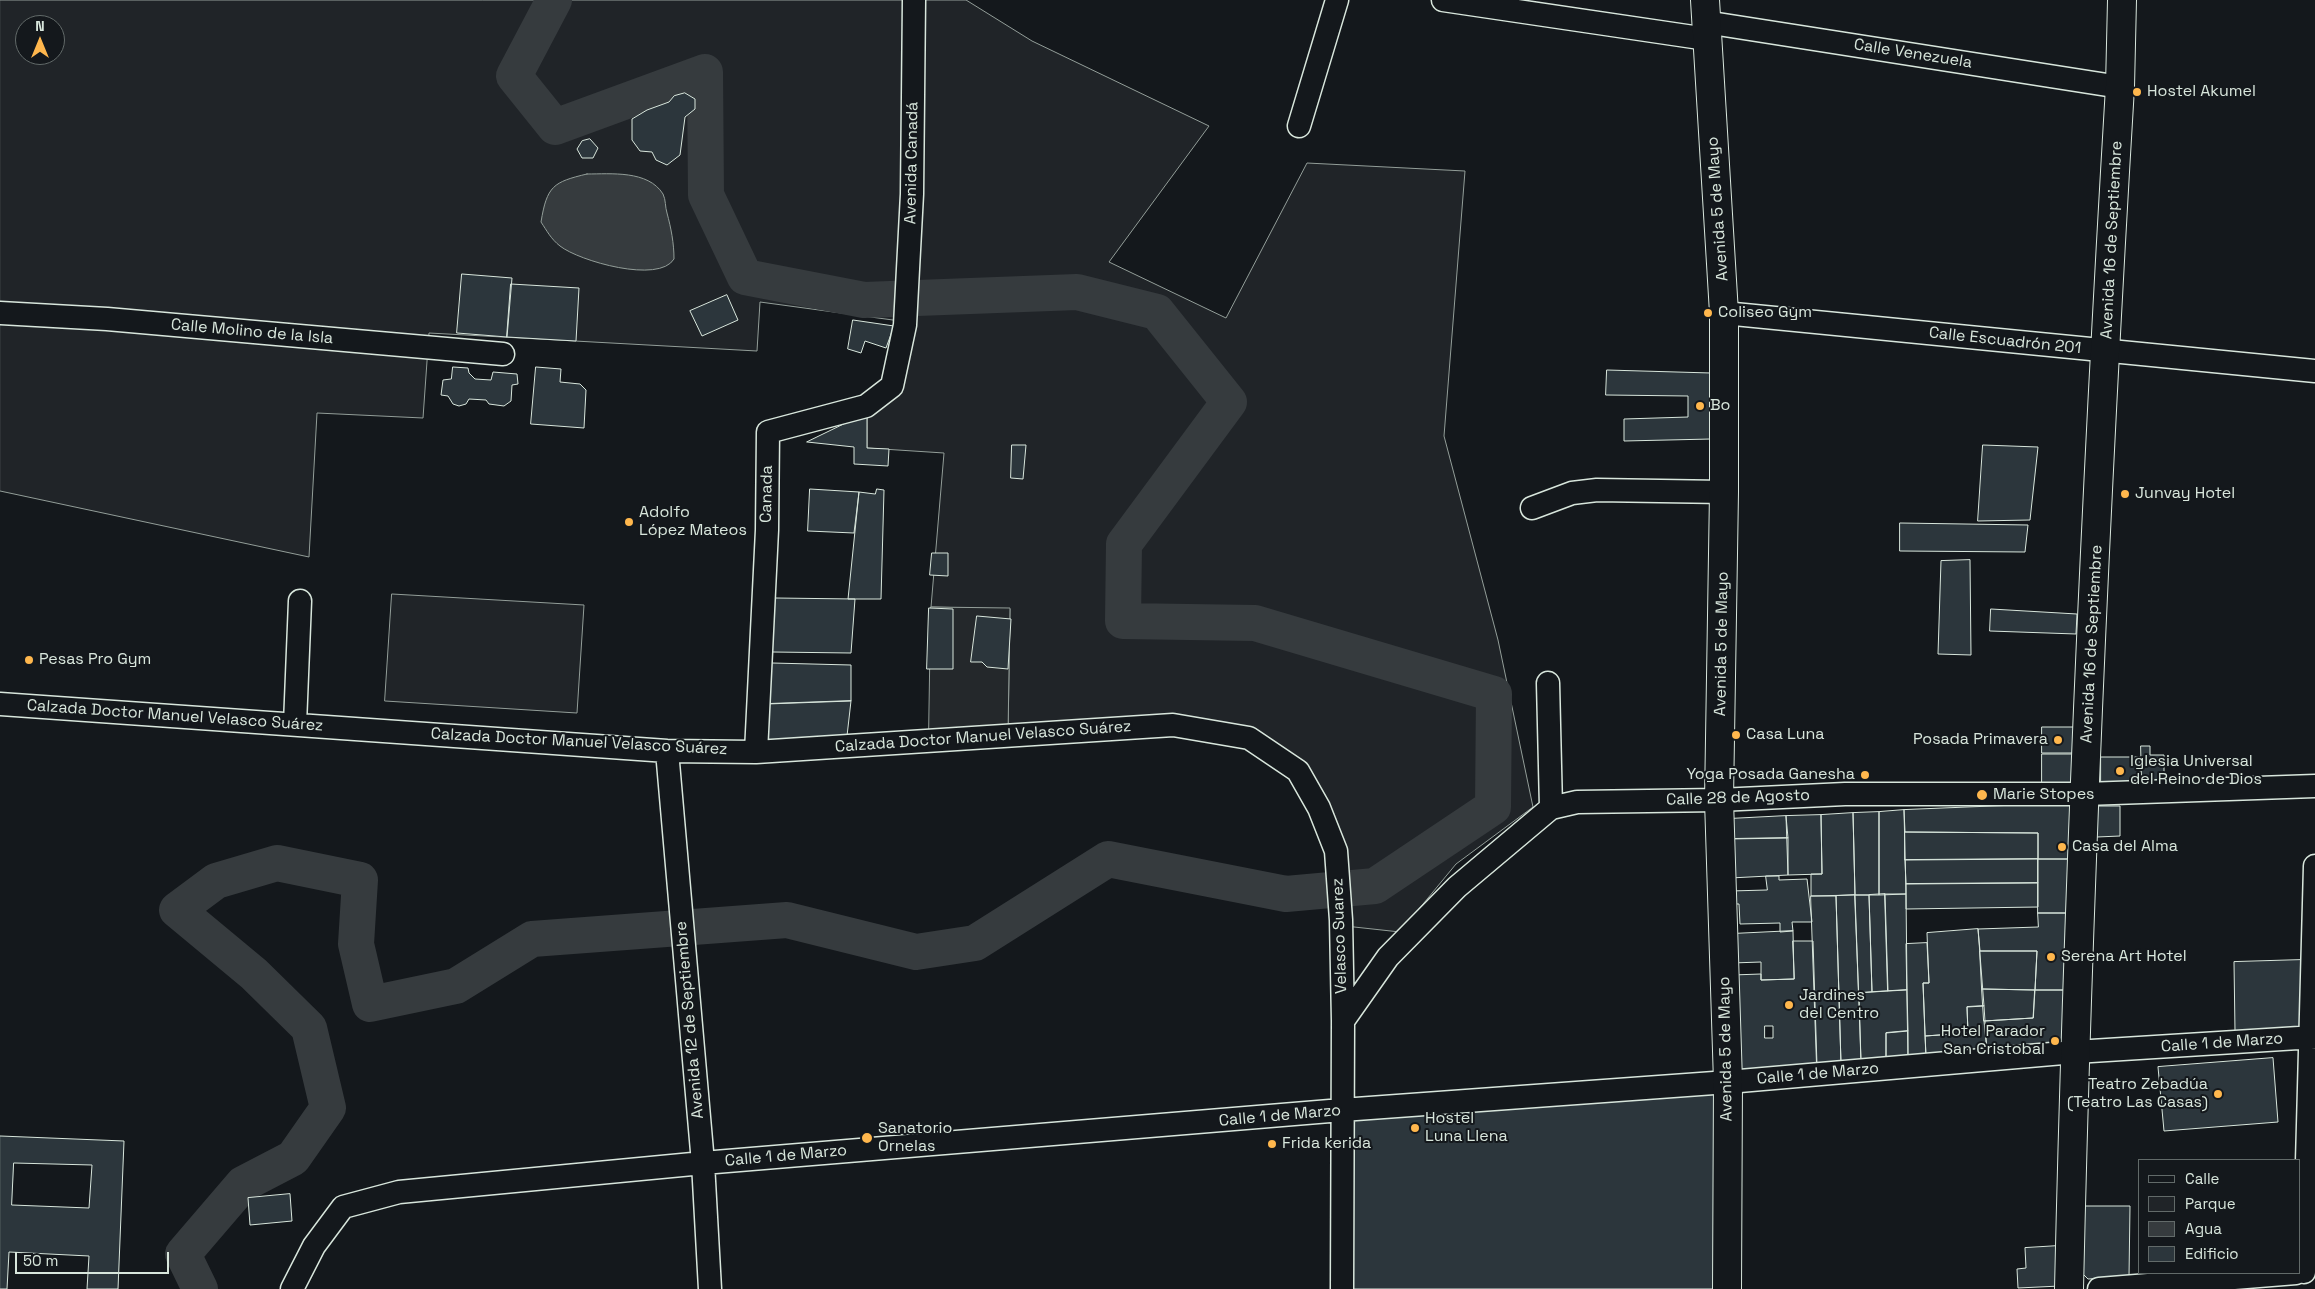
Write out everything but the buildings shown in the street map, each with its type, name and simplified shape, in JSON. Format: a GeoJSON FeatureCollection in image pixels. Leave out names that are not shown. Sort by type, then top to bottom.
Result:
{"type":"FeatureCollection","features":[{"type":"Feature","properties":{"kind":"main road","name":"Avenida 16 de Septiembre"},"geometry":{"type":"LineString","coordinates":[[2069,1289],[2075,1052],[2085,794],[2120,86],[2122,0]]}},
{"type":"Feature","properties":{"kind":"main road","name":"Avenida 5 de Mayo"},"geometry":{"type":"LineString","coordinates":[[1706,20],[1724,313],[1724,492],[1719,800],[1728,1082],[1727,1289]]}},
{"type":"Feature","properties":{"kind":"street","name":"Avenida Canadá"},"geometry":{"type":"LineString","coordinates":[[905,325],[912,194],[914,0]]}},
{"type":"Feature","properties":{"kind":"street"},"geometry":{"type":"LineString","coordinates":[[1299,126],[1337,0]]}},
{"type":"Feature","properties":{"kind":"street","name":"Calle Venezuela"},"geometry":{"type":"LineString","coordinates":[[1443,0],[1706,20],[2120,86]]}},
{"type":"Feature","properties":{"kind":"street","name":"Calle Molino de la Isla"},"geometry":{"type":"LineString","coordinates":[[0,313],[107,319],[503,354]]}},
{"type":"Feature","properties":{"kind":"street","name":"Calle Escuadrón 201"},"geometry":{"type":"LineString","coordinates":[[1724,313],[2106,352],[2315,371]]}},
{"type":"Feature","properties":{"kind":"street","name":"Canada"},"geometry":{"type":"LineString","coordinates":[[756,752],[767,530],[768,432],[866,406],[892,386],[905,325]]}},
{"type":"Feature","properties":{"kind":"street"},"geometry":{"type":"LineString","coordinates":[[1532,508],[1572,493],[1597,490],[1724,492]]}},
{"type":"Feature","properties":{"kind":"street"},"geometry":{"type":"LineString","coordinates":[[295,724],[300,601]]}},
{"type":"Feature","properties":{"kind":"street"},"geometry":{"type":"LineString","coordinates":[[1548,683],[1551,808]]}},
{"type":"Feature","properties":{"kind":"street","name":"Calzada Doctor Manuel Velasco Suárez"},"geometry":{"type":"LineString","coordinates":[[0,704],[667,751],[756,752],[1173,725],[1249,738],[1298,771],[1319,808],[1336,851]]}},
{"type":"Feature","properties":{"kind":"street","name":"Avenida 12 de Septiembre"},"geometry":{"type":"LineString","coordinates":[[667,751],[703,1163],[710,1289]]}},
{"type":"Feature","properties":{"kind":"street","name":"Calle 28 de Agosto"},"geometry":{"type":"LineString","coordinates":[[1343,1021],[1388,957],[1457,887],[1551,808],[1578,802],[1719,800],[1845,794],[2085,794],[2315,786]]}},
{"type":"Feature","properties":{"kind":"street","name":"Velasco Suarez"},"geometry":{"type":"LineString","coordinates":[[1336,851],[1341,920],[1343,1021]]}},
{"type":"Feature","properties":{"kind":"street"},"geometry":{"type":"LineString","coordinates":[[2304,1272],[2313,1037],[2315,866]]}},
{"type":"Feature","properties":{"kind":"street"},"geometry":{"type":"LineString","coordinates":[[1342,1289],[1343,1021]]}},
{"type":"Feature","properties":{"kind":"street","name":"Calle 1 de Marzo"},"geometry":{"type":"LineString","coordinates":[[292,1289],[314,1246],[343,1207],[399,1192],[703,1163],[1342,1110],[1728,1082],[2075,1052],[2313,1037]]}},
{"type":"Feature","properties":{"kind":"street"},"geometry":{"type":"LineString","coordinates":[[2099,1289],[2280,1274]]}},
{"type":"Feature","properties":{"kind":"green space"},"geometry":{"type":"Polygon","coordinates":[[[0,0],[966,0],[1032,41],[1209,126],[1109,262],[1226,318],[1307,163],[1465,171],[1444,436],[1498,640],[1533,807],[1456,864],[1400,932],[1345,926],[1326,805],[1252,734],[1008,735],[1010,609],[931,607],[944,453],[867,448],[867,413],[915,323],[760,302],[757,351],[429,333],[423,418],[317,413],[309,557],[0,491],[0,0]]]}},
{"type":"Feature","properties":{"kind":"green space"},"geometry":{"type":"Polygon","coordinates":[[[392,594],[584,605],[577,713],[385,701],[392,594]]]}},
{"type":"Feature","properties":{"kind":"shaded area"},"geometry":{"type":"Polygon","coordinates":[[[931,607],[1010,608],[1008,735],[929,734],[931,607]]]}},
{"type":"Feature","properties":{"kind":"water"},"geometry":{"type":"Polygon","coordinates":[[[587,174],[628,175],[639,177],[656,186],[665,199],[674,259],[666,266],[653,270],[618,268],[584,258],[560,246],[549,235],[541,222],[546,200],[549,193],[559,183],[587,174]]]}},
{"type":"Feature","properties":{"kind":"waterway"},"geometry":{"type":"LineString","coordinates":[[200,1289],[183,1254],[243,1184],[293,1158],[328,1108],[309,1028],[254,974],[177,910],[216,881],[277,863],[360,880],[356,944],[370,1004],[456,986],[532,939],[787,920],[916,952],[975,943],[1108,859],[1286,894],[1375,886],[1493,807],[1494,694],[1255,623],[1123,621],[1124,544],[1229,402],[1157,312],[1077,292],[864,300],[745,277],[706,195],[705,72],[555,127],[514,76],[554,0]]}},
{"type":"Feature","properties":{"kind":"place","name":"Hostel Akumel"},"geometry":{"type":"Point","coordinates":[2137,92]}},
{"type":"Feature","properties":{"kind":"place","name":"Coliseo Gym"},"geometry":{"type":"Point","coordinates":[1708,313]}},
{"type":"Feature","properties":{"kind":"place","name":"Bo"},"geometry":{"type":"Point","coordinates":[1700,406]}},
{"type":"Feature","properties":{"kind":"place","name":"Junvay Hotel"},"geometry":{"type":"Point","coordinates":[2125,494]}},
{"type":"Feature","properties":{"kind":"place","name":"Adolfo López Mateos"},"geometry":{"type":"Point","coordinates":[629,522]}},
{"type":"Feature","properties":{"kind":"place","name":"Pesas Pro Gym"},"geometry":{"type":"Point","coordinates":[29,660]}},
{"type":"Feature","properties":{"kind":"place","name":"Casa Luna"},"geometry":{"type":"Point","coordinates":[1736,735]}},
{"type":"Feature","properties":{"kind":"place","name":"Posada Primavera"},"geometry":{"type":"Point","coordinates":[2058,740]}},
{"type":"Feature","properties":{"kind":"place","name":"Iglesia Universal del Reino de Dios"},"geometry":{"type":"Point","coordinates":[2120,771]}},
{"type":"Feature","properties":{"kind":"place","name":"Yoga Posada Ganesha"},"geometry":{"type":"Point","coordinates":[1865,775]}},
{"type":"Feature","properties":{"kind":"place","name":"Marie Stopes"},"geometry":{"type":"Point","coordinates":[1982,795]}},
{"type":"Feature","properties":{"kind":"place","name":"Casa del Alma"},"geometry":{"type":"Point","coordinates":[2062,847]}},
{"type":"Feature","properties":{"kind":"place","name":"Serena Art Hotel"},"geometry":{"type":"Point","coordinates":[2051,957]}},
{"type":"Feature","properties":{"kind":"place","name":"Jardines del Centro"},"geometry":{"type":"Point","coordinates":[1789,1005]}},
{"type":"Feature","properties":{"kind":"place","name":"Hotel Parador San Cristobal"},"geometry":{"type":"Point","coordinates":[2055,1041]}},
{"type":"Feature","properties":{"kind":"place","name":"Teatro Zebadúa (Teatro Las Casas)"},"geometry":{"type":"Point","coordinates":[2218,1094]}},
{"type":"Feature","properties":{"kind":"place","name":"Hostel Luna Llena"},"geometry":{"type":"Point","coordinates":[1415,1128]}},
{"type":"Feature","properties":{"kind":"place","name":"Sanatorio Ornelas"},"geometry":{"type":"Point","coordinates":[867,1138]}},
{"type":"Feature","properties":{"kind":"place","name":"Frida kerida"},"geometry":{"type":"Point","coordinates":[1272,1144]}}]}
